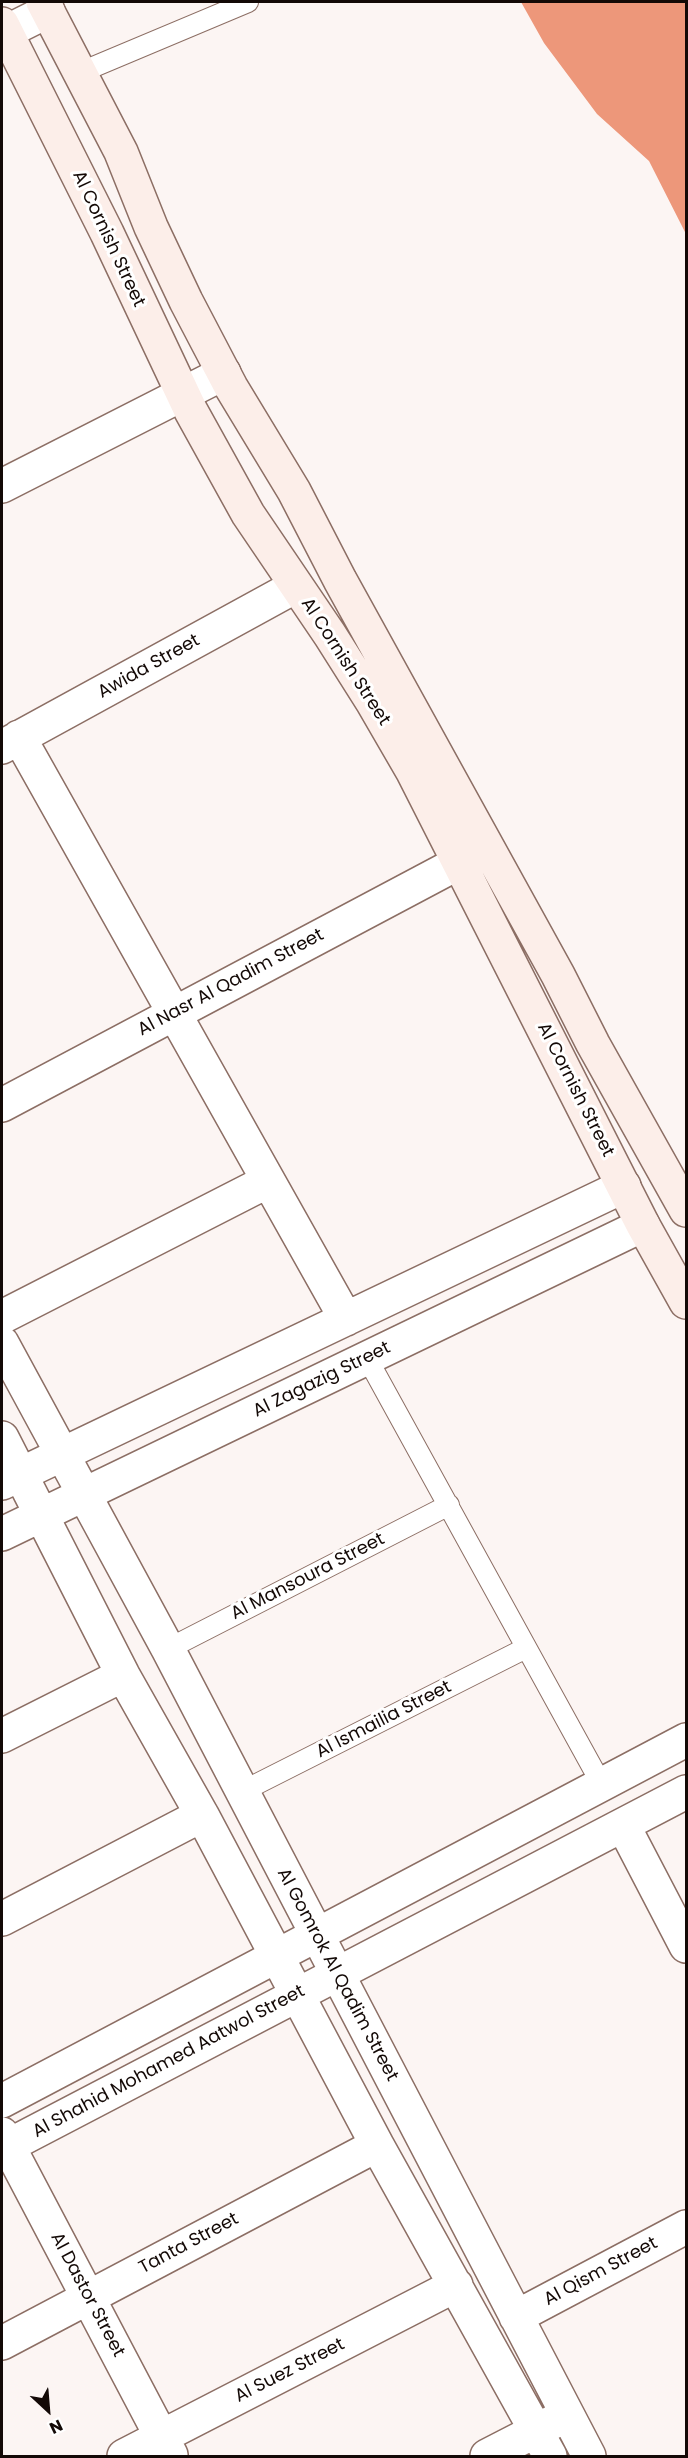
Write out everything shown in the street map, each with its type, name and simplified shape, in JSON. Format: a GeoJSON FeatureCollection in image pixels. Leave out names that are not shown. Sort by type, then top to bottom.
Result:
{"type":"FeatureCollection","features":[{"type":"Feature","properties":{"kind":"main road","name":"Al Cornish Street"},"geometry":{"type":"LineString","coordinates":[[46,6],[121,152],[151,227],[224,373],[294,491],[340,580],[685,1208]]}},
{"type":"Feature","properties":{"kind":"main road","name":"Al Cornish Street"},"geometry":{"type":"LineString","coordinates":[[3,30],[107,233],[182,393],[248,514],[373,703],[413,772],[643,1225],[687,1302]]}},
{"type":"Feature","properties":{"kind":"main road"},"geometry":{"type":"LineString","coordinates":[[624,1186],[662,1168]]}},
{"type":"Feature","properties":{"kind":"main road"},"geometry":{"type":"LineString","coordinates":[[643,1225],[685,1208]]}},
{"type":"Feature","properties":{"kind":"street"},"geometry":{"type":"LineString","coordinates":[[3,30],[46,6]]}},
{"type":"Feature","properties":{"kind":"street"},"geometry":{"type":"LineString","coordinates":[[2,486],[224,373]]}},
{"type":"Feature","properties":{"kind":"street","name":"Awida Street"},"geometry":{"type":"LineString","coordinates":[[10,742],[296,586]]}},
{"type":"Feature","properties":{"kind":"street"},"geometry":{"type":"LineString","coordinates":[[10,742],[174,1013],[346,1319]]}},
{"type":"Feature","properties":{"kind":"street","name":"Al Nasr Al Qadim Street"},"geometry":{"type":"LineString","coordinates":[[2,1105],[459,862]]}},
{"type":"Feature","properties":{"kind":"street"},"geometry":{"type":"LineString","coordinates":[[2,1317],[268,1180]]}},
{"type":"Feature","properties":{"kind":"street"},"geometry":{"type":"LineString","coordinates":[[11,1478],[624,1186]]}},
{"type":"Feature","properties":{"kind":"street","name":"Al Zagazig Street"},"geometry":{"type":"LineString","coordinates":[[2,1534],[643,1225]]}},
{"type":"Feature","properties":{"kind":"street","name":"Al Gomrok Al Qadim Street"},"geometry":{"type":"LineString","coordinates":[[2,1343],[168,1649],[587,2456]]}},
{"type":"Feature","properties":{"kind":"street"},"geometry":{"type":"LineString","coordinates":[[2,1438],[11,1478],[42,1515],[123,1675],[202,1815],[377,2145],[543,2444]]}},
{"type":"Feature","properties":{"kind":"street"},"geometry":{"type":"LineString","coordinates":[[2,1736],[123,1675]]}},
{"type":"Feature","properties":{"kind":"street"},"geometry":{"type":"LineString","coordinates":[[2,2101],[687,1740]]}},
{"type":"Feature","properties":{"kind":"street","name":"Al Shahid Mohamed Aatwol Street"},"geometry":{"type":"LineString","coordinates":[[4,2143],[298,1994],[687,1792]]}},
{"type":"Feature","properties":{"kind":"street"},"geometry":{"type":"LineString","coordinates":[[2,1919],[202,1815]]}},
{"type":"Feature","properties":{"kind":"street"},"geometry":{"type":"LineString","coordinates":[[623,1825],[687,1946]]}},
{"type":"Feature","properties":{"kind":"street","name":"Al Dastor Street"},"geometry":{"type":"LineString","coordinates":[[4,2143],[167,2447]]}},
{"type":"Feature","properties":{"kind":"street","name":"Tanta Street"},"geometry":{"type":"LineString","coordinates":[[2,2343],[377,2145]]}},
{"type":"Feature","properties":{"kind":"street","name":"Al Qism Street"},"geometry":{"type":"LineString","coordinates":[[516,2317],[684,2234]]}},
{"type":"Feature","properties":{"kind":"street","name":"Al Suez Street"},"geometry":{"type":"LineString","coordinates":[[124,2457],[167,2447],[456,2285]]}},
{"type":"Feature","properties":{"kind":"street"},"geometry":{"type":"LineString","coordinates":[[487,2457],[543,2444],[567,2415]]}},
{"type":"Feature","properties":{"kind":"lane"},"geometry":{"type":"LineString","coordinates":[[80,73],[248,2]]}},
{"type":"Feature","properties":{"kind":"lane"},"geometry":{"type":"LineString","coordinates":[[367,1358],[602,1785]]}},
{"type":"Feature","properties":{"kind":"lane","name":"Al Mansoura Street"},"geometry":{"type":"LineString","coordinates":[[168,1649],[448,1505]]}},
{"type":"Feature","properties":{"kind":"lane","name":"Al Ismailia Street"},"geometry":{"type":"LineString","coordinates":[[241,1792],[526,1648]]}},
{"type":"Feature","properties":{"kind":"shaded area"},"geometry":{"type":"Polygon","coordinates":[[[521,2],[686,2],[686,234],[649,161],[597,114],[544,43],[521,2]]]}}]}
